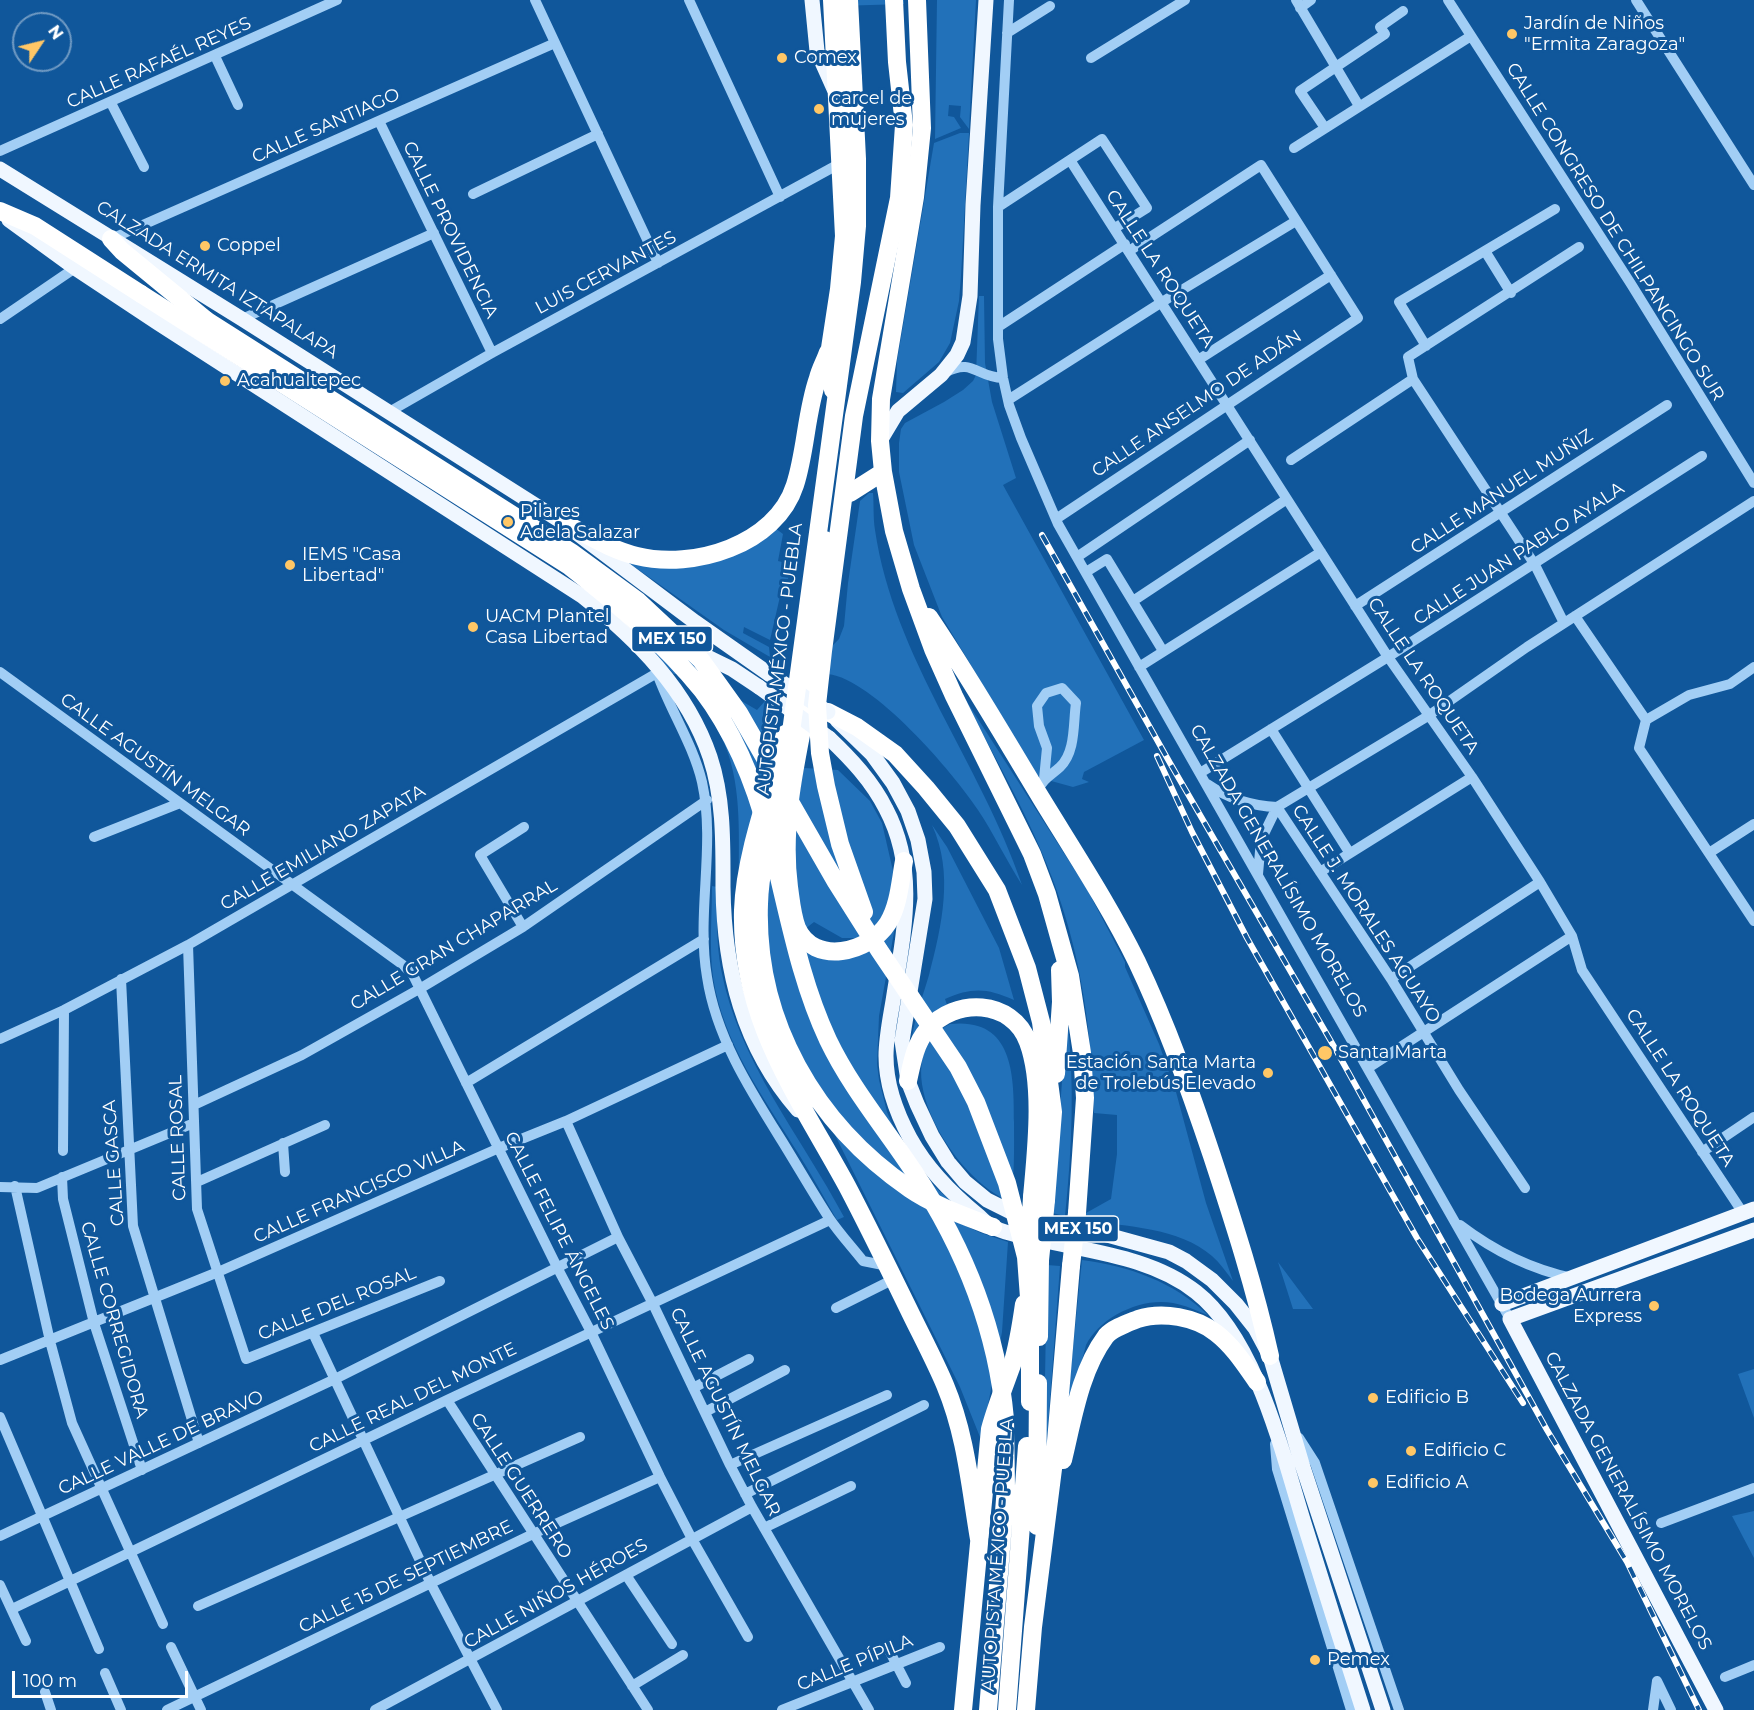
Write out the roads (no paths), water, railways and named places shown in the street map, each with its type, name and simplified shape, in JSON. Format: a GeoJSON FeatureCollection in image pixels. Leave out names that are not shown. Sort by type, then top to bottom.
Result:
{"type":"FeatureCollection","features":[{"type":"Feature","properties":{"kind":"highway"},"geometry":{"type":"LineString","coordinates":[[832,0],[844,236],[830,348],[834,398],[829,500],[814,655],[763,873],[759,902],[762,961],[767,993],[791,1055],[808,1086],[860,1149],[912,1191],[949,1210],[993,1227]]}},
{"type":"Feature","properties":{"kind":"highway","name":"AUTOPISTA MÉXICO - PUEBLA"},"geometry":{"type":"LineString","coordinates":[[849,0],[858,159],[857,226],[849,302],[783,778],[783,861],[790,918],[807,987],[829,1041],[858,1091],[943,1218],[972,1279],[993,1343],[1002,1386],[1005,1419],[1006,1488],[988,1710]]}},
{"type":"Feature","properties":{"kind":"highway"},"geometry":{"type":"LineString","coordinates":[[879,950],[849,872],[834,820],[820,753],[823,651],[854,416],[899,198],[904,125],[897,62],[894,0]]}},
{"type":"Feature","properties":{"kind":"highway"},"geometry":{"type":"LineString","coordinates":[[917,0],[922,128],[915,197],[881,399],[880,441],[883,472],[894,531],[911,589],[933,649],[1032,854],[1047,894],[1070,976],[1082,1053],[1085,1098],[1077,1213],[1047,1523],[1026,1710]]}},
{"type":"Feature","properties":{"kind":"highway"},"geometry":{"type":"LineString","coordinates":[[0,212],[35,226],[569,566],[611,600],[666,650],[703,692],[725,728],[741,757],[766,827],[790,918]]}},
{"type":"Feature","properties":{"kind":"highway"},"geometry":{"type":"LineString","coordinates":[[111,239],[122,251],[206,320],[609,578],[671,630],[701,660],[739,713],[836,882],[958,1067],[976,1102],[1007,1183],[1031,1257],[1040,1573]]}},
{"type":"Feature","properties":{"kind":"highway"},"geometry":{"type":"LineString","coordinates":[[894,324],[874,359],[859,428],[850,493],[801,739],[788,821],[786,859],[792,908],[803,939],[813,947],[834,952],[855,948],[874,939],[888,923],[895,908],[904,861]]}},
{"type":"Feature","properties":{"kind":"highway"},"geometry":{"type":"LineString","coordinates":[[562,522],[635,556],[661,561],[683,561],[717,553],[758,532],[778,515],[795,486],[817,378],[830,348]]}},
{"type":"Feature","properties":{"kind":"highway"},"geometry":{"type":"LineString","coordinates":[[834,398],[824,506],[805,662],[746,876],[743,912],[746,951],[761,1023],[808,1121],[846,1185],[945,1383],[960,1426],[970,1474],[979,1539]]}},
{"type":"Feature","properties":{"kind":"highway"},"geometry":{"type":"LineString","coordinates":[[850,493],[883,472]]}},
{"type":"Feature","properties":{"kind":"highway"},"geometry":{"type":"LineString","coordinates":[[911,589],[1040,785],[1136,961],[1181,1063],[1240,1242],[1258,1302],[1270,1356]]}},
{"type":"Feature","properties":{"kind":"highway"},"geometry":{"type":"LineString","coordinates":[[823,708],[874,737],[906,766],[957,826],[997,890],[1018,941],[1035,995],[1041,1022],[1053,1112]]}},
{"type":"Feature","properties":{"kind":"highway"},"geometry":{"type":"LineString","coordinates":[[963,1710],[990,1430],[1020,1335],[1053,1112],[1061,1002],[1059,933]]}},
{"type":"Feature","properties":{"kind":"highway"},"geometry":{"type":"LineString","coordinates":[[908,1081],[918,1043],[928,1029],[950,1013],[975,1006],[989,1007],[1006,1014],[1028,1041],[1035,1084],[1039,1198]]}},
{"type":"Feature","properties":{"kind":"highway","name":"AUTOPISTA MÉXICO - PUEBLA"},"geometry":{"type":"LineString","coordinates":[[1007,1710],[1030,1402],[1031,1257]]}},
{"type":"Feature","properties":{"kind":"highway"},"geometry":{"type":"LineString","coordinates":[[1047,1523],[1084,1378],[1108,1333],[1147,1316],[1166,1316],[1196,1322],[1216,1332],[1257,1382]]}},
{"type":"Feature","properties":{"kind":"main road"},"geometry":{"type":"LineString","coordinates":[[812,0],[818,51],[838,100]]}},
{"type":"Feature","properties":{"kind":"main road"},"geometry":{"type":"LineString","coordinates":[[880,441],[898,411],[941,375],[957,355],[967,321],[986,0]]}},
{"type":"Feature","properties":{"kind":"main road","name":"CALZADA ERMITA IZTAPALAPA"},"geometry":{"type":"LineString","coordinates":[[0,170],[242,319],[562,522],[695,622],[769,674],[823,708]]}},
{"type":"Feature","properties":{"kind":"main road"},"geometry":{"type":"LineString","coordinates":[[0,212],[75,268],[582,596],[621,627],[681,699],[696,724],[710,757],[719,791],[724,925],[740,1012],[756,1048],[780,1089],[808,1121]]}},
{"type":"Feature","properties":{"kind":"main road"},"geometry":{"type":"LineString","coordinates":[[539,569],[569,571],[579,566],[586,556],[578,533]]}},
{"type":"Feature","properties":{"kind":"main road","name":"MEX 150"},"geometry":{"type":"LineString","coordinates":[[582,596],[732,669],[829,738],[858,767],[887,810],[904,861],[907,900],[886,1057],[889,1083],[901,1119],[926,1162],[965,1204],[993,1227],[1143,1263],[1177,1279],[1198,1293],[1229,1327],[1243,1349],[1274,1429],[1363,1710]]}},
{"type":"Feature","properties":{"kind":"main road","name":"MEX 150"},"geometry":{"type":"LineString","coordinates":[[823,708],[872,754],[893,783],[908,811],[918,840],[924,872],[925,899],[902,1041],[908,1081],[917,1104],[948,1162],[965,1182],[987,1200],[1025,1219],[1100,1233],[1150,1246],[1186,1262],[1212,1280],[1236,1304],[1255,1328],[1270,1356],[1302,1464],[1383,1710]]}},
{"type":"Feature","properties":{"kind":"main road"},"geometry":{"type":"LineString","coordinates":[[1502,1304],[1748,1211]]}},
{"type":"Feature","properties":{"kind":"main road"},"geometry":{"type":"LineString","coordinates":[[1510,1319],[1754,1230]]}},
{"type":"Feature","properties":{"kind":"main road","name":"CALZADA GENERALÍSIMO MORELOS"},"geometry":{"type":"LineString","coordinates":[[1510,1319],[1716,1710]]}},
{"type":"Feature","properties":{"kind":"street"},"geometry":{"type":"LineString","coordinates":[[535,0],[658,263]]}},
{"type":"Feature","properties":{"kind":"street"},"geometry":{"type":"LineString","coordinates":[[689,0],[780,197]]}},
{"type":"Feature","properties":{"kind":"street","name":"CALZADA GENERALÍSIMO MORELOS"},"geometry":{"type":"LineString","coordinates":[[1009,0],[998,207],[998,327],[1003,378],[1021,438],[1056,519],[1077,557],[1510,1319]]}},
{"type":"Feature","properties":{"kind":"street"},"geometry":{"type":"LineString","coordinates":[[1091,58],[1185,0]]}},
{"type":"Feature","properties":{"kind":"street"},"geometry":{"type":"LineString","coordinates":[[1311,0],[1298,4],[1359,106]]}},
{"type":"Feature","properties":{"kind":"street","name":"CALLE CONGRESO DE CHILPANCINGO SUR"},"geometry":{"type":"LineString","coordinates":[[1449,0],[1631,284],[1754,483]]}},
{"type":"Feature","properties":{"kind":"street"},"geometry":{"type":"LineString","coordinates":[[1636,0],[1754,185]]}},
{"type":"Feature","properties":{"kind":"street","name":"CALLE RAFAÉL REYES"},"geometry":{"type":"LineString","coordinates":[[0,151],[111,103],[333,1]]}},
{"type":"Feature","properties":{"kind":"street"},"geometry":{"type":"LineString","coordinates":[[1007,33],[1050,6]]}},
{"type":"Feature","properties":{"kind":"street"},"geometry":{"type":"LineString","coordinates":[[1325,128],[1300,91],[1385,34],[1380,27],[1402,11]]}},
{"type":"Feature","properties":{"kind":"street"},"geometry":{"type":"LineString","coordinates":[[1294,148],[1471,36]]}},
{"type":"Feature","properties":{"kind":"street","name":"CALLE SANTIAGO"},"geometry":{"type":"LineString","coordinates":[[111,239],[555,43]]}},
{"type":"Feature","properties":{"kind":"street"},"geometry":{"type":"LineString","coordinates":[[215,56],[238,105]]}},
{"type":"Feature","properties":{"kind":"street"},"geometry":{"type":"LineString","coordinates":[[111,103],[144,167]]}},
{"type":"Feature","properties":{"kind":"street","name":"CALLE PROVIDENCIA"},"geometry":{"type":"LineString","coordinates":[[379,121],[492,353]]}},
{"type":"Feature","properties":{"kind":"street"},"geometry":{"type":"LineString","coordinates":[[473,194],[598,134]]}},
{"type":"Feature","properties":{"kind":"street"},"geometry":{"type":"LineString","coordinates":[[998,207],[1102,140],[1147,208],[1114,228]]}},
{"type":"Feature","properties":{"kind":"street","name":"CALLE LA ROQUETA"},"geometry":{"type":"LineString","coordinates":[[1070,160],[1388,657],[1472,777],[1540,882],[1572,936],[1582,970],[1702,1152],[1748,1211]]}},
{"type":"Feature","properties":{"kind":"street","name":"LUIS CERVANTES"},"geometry":{"type":"LineString","coordinates":[[389,412],[492,353],[839,164]]}},
{"type":"Feature","properties":{"kind":"street"},"geometry":{"type":"LineString","coordinates":[[998,327],[1261,165],[1330,275],[1198,360]]}},
{"type":"Feature","properties":{"kind":"street"},"geometry":{"type":"LineString","coordinates":[[1426,346],[1399,302],[1556,209]]}},
{"type":"Feature","properties":{"kind":"street"},"geometry":{"type":"LineString","coordinates":[[1008,400],[1162,302],[1296,221]]}},
{"type":"Feature","properties":{"kind":"street"},"geometry":{"type":"LineString","coordinates":[[242,319],[434,233]]}},
{"type":"Feature","properties":{"kind":"street"},"geometry":{"type":"LineString","coordinates":[[1564,623],[1534,565],[1413,379],[1408,357],[1579,247]]}},
{"type":"Feature","properties":{"kind":"street"},"geometry":{"type":"LineString","coordinates":[[1485,251],[1510,293]]}},
{"type":"Feature","properties":{"kind":"street"},"geometry":{"type":"LineString","coordinates":[[0,320],[75,268]]}},
{"type":"Feature","properties":{"kind":"street","name":"CALLE ANSELMO DE ADÁN"},"geometry":{"type":"LineString","coordinates":[[1056,519],[1358,318],[1330,275]]}},
{"type":"Feature","properties":{"kind":"street"},"geometry":{"type":"LineString","coordinates":[[941,375],[953,368],[967,366],[986,376],[1003,378]]}},
{"type":"Feature","properties":{"kind":"street"},"geometry":{"type":"LineString","coordinates":[[1291,460],[1413,379]]}},
{"type":"Feature","properties":{"kind":"street","name":"CALLE MANUEL MUÑIZ"},"geometry":{"type":"LineString","coordinates":[[1355,606],[1667,405]]}},
{"type":"Feature","properties":{"kind":"street"},"geometry":{"type":"LineString","coordinates":[[1077,557],[1250,440]]}},
{"type":"Feature","properties":{"kind":"street","name":"CALLE JUAN PABLO AYALA"},"geometry":{"type":"LineString","coordinates":[[1200,773],[1534,565],[1702,456]]}},
{"type":"Feature","properties":{"kind":"street"},"geometry":{"type":"LineString","coordinates":[[1133,601],[1287,499]]}},
{"type":"Feature","properties":{"kind":"street"},"geometry":{"type":"LineString","coordinates":[[1258,874],[1261,840],[1277,807],[1428,716],[1564,623],[1754,501]]}},
{"type":"Feature","properties":{"kind":"street"},"geometry":{"type":"LineString","coordinates":[[1139,667],[1321,552]]}},
{"type":"Feature","properties":{"kind":"street"},"geometry":{"type":"LineString","coordinates":[[1086,572],[1107,559],[1163,651]]}},
{"type":"Feature","properties":{"kind":"street"},"geometry":{"type":"LineString","coordinates":[[1575,616],[1646,720]]}},
{"type":"Feature","properties":{"kind":"street"},"geometry":{"type":"LineString","coordinates":[[1754,667],[1730,684],[1689,695],[1646,720],[1639,748],[1754,921]]}},
{"type":"Feature","properties":{"kind":"street","name":"CALLE AGUSTÍN MELGAR"},"geometry":{"type":"LineString","coordinates":[[0,672],[291,885]]}},
{"type":"Feature","properties":{"kind":"street"},"geometry":{"type":"LineString","coordinates":[[659,672],[666,698],[691,749],[702,782],[706,866],[704,939],[706,977],[719,1025],[751,1091],[830,1220],[863,1261],[891,1273]]}},
{"type":"Feature","properties":{"kind":"street","name":"CALLE EMILIANO ZAPATA"},"geometry":{"type":"LineString","coordinates":[[0,1039],[64,1010],[188,945],[659,672]]}},
{"type":"Feature","properties":{"kind":"street"},"geometry":{"type":"LineString","coordinates":[[1062,688],[1076,703],[1070,753],[1061,766],[1040,785],[1047,748],[1039,726],[1037,706],[1046,693],[1062,688]]}},
{"type":"Feature","properties":{"kind":"street"},"geometry":{"type":"LineString","coordinates":[[1271,729],[1349,852]]}},
{"type":"Feature","properties":{"kind":"street"},"geometry":{"type":"LineString","coordinates":[[1320,872],[1472,777]]}},
{"type":"Feature","properties":{"kind":"street"},"geometry":{"type":"LineString","coordinates":[[1206,784],[1244,803],[1277,807]]}},
{"type":"Feature","properties":{"kind":"street","name":"CALLE GRAN CHAPARRAL"},"geometry":{"type":"LineString","coordinates":[[194,1105],[302,1055],[523,927],[719,791]]}},
{"type":"Feature","properties":{"kind":"street"},"geometry":{"type":"LineString","coordinates":[[94,837],[180,803]]}},
{"type":"Feature","properties":{"kind":"street","name":"CALLE J. MORALES AGUAYO"},"geometry":{"type":"LineString","coordinates":[[1277,807],[1391,979],[1459,1090],[1525,1188]]}},
{"type":"Feature","properties":{"kind":"street"},"geometry":{"type":"LineString","coordinates":[[1709,853],[1754,824]]}},
{"type":"Feature","properties":{"kind":"street"},"geometry":{"type":"LineString","coordinates":[[523,927],[480,855],[524,827]]}},
{"type":"Feature","properties":{"kind":"street"},"geometry":{"type":"LineString","coordinates":[[706,866],[723,866]]}},
{"type":"Feature","properties":{"kind":"street"},"geometry":{"type":"LineString","coordinates":[[1391,979],[1540,882]]}},
{"type":"Feature","properties":{"kind":"street","name":"CALLE FELIPE ÁNGELES"},"geometry":{"type":"LineString","coordinates":[[291,885],[403,965],[421,988],[660,1477],[692,1539],[748,1637]]}},
{"type":"Feature","properties":{"kind":"street"},"geometry":{"type":"LineString","coordinates":[[1368,1068],[1572,936]]}},
{"type":"Feature","properties":{"kind":"street"},"geometry":{"type":"LineString","coordinates":[[466,1083],[704,939]]}},
{"type":"Feature","properties":{"kind":"street","name":"CALLE ROSAL"},"geometry":{"type":"LineString","coordinates":[[188,945],[198,1209],[246,1359]]}},
{"type":"Feature","properties":{"kind":"street","name":"CALLE GASCA"},"geometry":{"type":"LineString","coordinates":[[121,980],[133,1226],[199,1443]]}},
{"type":"Feature","properties":{"kind":"street"},"geometry":{"type":"LineString","coordinates":[[63,1150],[64,1010]]}},
{"type":"Feature","properties":{"kind":"street","name":"CALLE FRANCISCO VILLA"},"geometry":{"type":"LineString","coordinates":[[0,1360],[218,1272],[566,1121],[728,1045]]}},
{"type":"Feature","properties":{"kind":"street"},"geometry":{"type":"LineString","coordinates":[[1702,1152],[1754,1117]]}},
{"type":"Feature","properties":{"kind":"street","name":"CALLE AGUSTÍN MELGAR"},"geometry":{"type":"LineString","coordinates":[[566,1121],[618,1237],[653,1304],[730,1465],[869,1710]]}},
{"type":"Feature","properties":{"kind":"street"},"geometry":{"type":"LineString","coordinates":[[0,1187],[37,1188],[194,1123]]}},
{"type":"Feature","properties":{"kind":"street"},"geometry":{"type":"LineString","coordinates":[[196,1182],[325,1125]]}},
{"type":"Feature","properties":{"kind":"street"},"geometry":{"type":"LineString","coordinates":[[283,1143],[285,1172]]}},
{"type":"Feature","properties":{"kind":"street","name":"CALLE CORREGIDORA"},"geometry":{"type":"LineString","coordinates":[[62,1177],[63,1199],[94,1323],[142,1470]]}},
{"type":"Feature","properties":{"kind":"street"},"geometry":{"type":"LineString","coordinates":[[15,1186],[50,1341],[72,1423],[163,1624]]}},
{"type":"Feature","properties":{"kind":"street","name":"CALLE REAL DEL MONTE"},"geometry":{"type":"LineString","coordinates":[[12,1609],[447,1400],[830,1220]]}},
{"type":"Feature","properties":{"kind":"street"},"geometry":{"type":"LineString","coordinates":[[1456,1222],[1483,1242],[1511,1258],[1572,1279]]}},
{"type":"Feature","properties":{"kind":"street"},"geometry":{"type":"LineString","coordinates":[[335,1379],[618,1237]]}},
{"type":"Feature","properties":{"kind":"street"},"geometry":{"type":"LineString","coordinates":[[836,1308],[891,1273]]}},
{"type":"Feature","properties":{"kind":"street","name":"CALLE DEL ROSAL"},"geometry":{"type":"LineString","coordinates":[[246,1359],[440,1281]]}},
{"type":"Feature","properties":{"kind":"street"},"geometry":{"type":"LineString","coordinates":[[313,1333],[431,1584],[497,1710]]}},
{"type":"Feature","properties":{"kind":"street"},"geometry":{"type":"LineString","coordinates":[[693,1388],[749,1359]]}},
{"type":"Feature","properties":{"kind":"street"},"geometry":{"type":"LineString","coordinates":[[705,1412],[785,1370]]}},
{"type":"Feature","properties":{"kind":"street","name":"CALLE VALLE DE BRAVO"},"geometry":{"type":"LineString","coordinates":[[0,1536],[335,1379]]}},
{"type":"Feature","properties":{"kind":"street"},"geometry":{"type":"LineString","coordinates":[[730,1465],[887,1395]]}},
{"type":"Feature","properties":{"kind":"street","name":"CALLE GUERRERO"},"geometry":{"type":"LineString","coordinates":[[447,1400],[494,1476],[648,1710]]}},
{"type":"Feature","properties":{"kind":"street"},"geometry":{"type":"LineString","coordinates":[[745,1494],[924,1405]]}},
{"type":"Feature","properties":{"kind":"street"},"geometry":{"type":"LineString","coordinates":[[0,1417],[99,1649]]}},
{"type":"Feature","properties":{"kind":"street"},"geometry":{"type":"LineString","coordinates":[[1291,1425],[1315,1464],[1399,1710]]}},
{"type":"Feature","properties":{"kind":"street"},"geometry":{"type":"LineString","coordinates":[[1274,1429],[1277,1469],[1351,1710]]}},
{"type":"Feature","properties":{"kind":"street"},"geometry":{"type":"LineString","coordinates":[[198,1606],[399,1515],[580,1437]]}},
{"type":"Feature","properties":{"kind":"street","name":"CALLE 15 DE SEPTIEMBRE"},"geometry":{"type":"LineString","coordinates":[[167,1710],[533,1534],[660,1477]]}},
{"type":"Feature","properties":{"kind":"street"},"geometry":{"type":"LineString","coordinates":[[764,1528],[851,1486]]}},
{"type":"Feature","properties":{"kind":"street"},"geometry":{"type":"LineString","coordinates":[[1660,1523],[1754,1488]]}},
{"type":"Feature","properties":{"kind":"street","name":"CALLE NIÑOS HÉROES"},"geometry":{"type":"LineString","coordinates":[[375,1710],[752,1507]]}},
{"type":"Feature","properties":{"kind":"street"},"geometry":{"type":"LineString","coordinates":[[626,1575],[672,1644]]}},
{"type":"Feature","properties":{"kind":"street"},"geometry":{"type":"LineString","coordinates":[[0,1585],[26,1641]]}},
{"type":"Feature","properties":{"kind":"street"},"geometry":{"type":"LineString","coordinates":[[171,1647],[201,1710]]}},
{"type":"Feature","properties":{"kind":"street","name":"CALLE PÍPILA"},"geometry":{"type":"LineString","coordinates":[[782,1710],[940,1647]]}},
{"type":"Feature","properties":{"kind":"street"},"geometry":{"type":"LineString","coordinates":[[888,1648],[906,1683]]}},
{"type":"Feature","properties":{"kind":"street"},"geometry":{"type":"LineString","coordinates":[[632,1686],[683,1655]]}},
{"type":"Feature","properties":{"kind":"street"},"geometry":{"type":"LineString","coordinates":[[1725,1677],[1754,1665]]}},
{"type":"Feature","properties":{"kind":"street"},"geometry":{"type":"LineString","coordinates":[[105,1673],[121,1710]]}},
{"type":"Feature","properties":{"kind":"street"},"geometry":{"type":"LineString","coordinates":[[1653,1710],[1657,1681],[1671,1710]]}},
{"type":"Feature","properties":{"kind":"street"},"geometry":{"type":"LineString","coordinates":[[45,1692],[51,1710]]}},
{"type":"Feature","properties":{"kind":"railway"},"geometry":{"type":"LineString","coordinates":[[1042,535],[1170,763],[1336,1050],[1547,1430],[1627,1562],[1699,1710]]}},
{"type":"Feature","properties":{"kind":"railway"},"geometry":{"type":"LineString","coordinates":[[1157,756],[1192,832],[1247,938],[1417,1238],[1523,1403]]}},
{"type":"Feature","properties":{"kind":"place","name":"Jardín de Niños \"Ermita Zaragoza\""},"geometry":{"type":"Point","coordinates":[1512,34]}},
{"type":"Feature","properties":{"kind":"place","name":"Comex"},"geometry":{"type":"Point","coordinates":[782,58]}},
{"type":"Feature","properties":{"kind":"place","name":"carcel de mujeres"},"geometry":{"type":"Point","coordinates":[819,109]}},
{"type":"Feature","properties":{"kind":"place","name":"Coppel"},"geometry":{"type":"Point","coordinates":[205,246]}},
{"type":"Feature","properties":{"kind":"place","name":"Acahualtepec"},"geometry":{"type":"Point","coordinates":[225,381]}},
{"type":"Feature","properties":{"kind":"place","name":"Pilares Adela Salazar"},"geometry":{"type":"Point","coordinates":[508,522]}},
{"type":"Feature","properties":{"kind":"place","name":"IEMS \"Casa Libertad\""},"geometry":{"type":"Point","coordinates":[290,565]}},
{"type":"Feature","properties":{"kind":"place","name":"UACM Plantel Casa Libertad"},"geometry":{"type":"Point","coordinates":[473,627]}},
{"type":"Feature","properties":{"kind":"place","name":"Santa Marta"},"geometry":{"type":"Point","coordinates":[1325,1053]}},
{"type":"Feature","properties":{"kind":"place","name":"Estación Santa Marta de Trolebús Elevado"},"geometry":{"type":"Point","coordinates":[1268,1073]}},
{"type":"Feature","properties":{"kind":"place","name":"Bodega Aurrera Express"},"geometry":{"type":"Point","coordinates":[1654,1306]}},
{"type":"Feature","properties":{"kind":"place","name":"Edificio B"},"geometry":{"type":"Point","coordinates":[1373,1398]}},
{"type":"Feature","properties":{"kind":"place","name":"Edificio C"},"geometry":{"type":"Point","coordinates":[1411,1451]}},
{"type":"Feature","properties":{"kind":"place","name":"Edificio A"},"geometry":{"type":"Point","coordinates":[1373,1483]}},
{"type":"Feature","properties":{"kind":"place","name":"Pemex"},"geometry":{"type":"Point","coordinates":[1315,1660]}}]}
